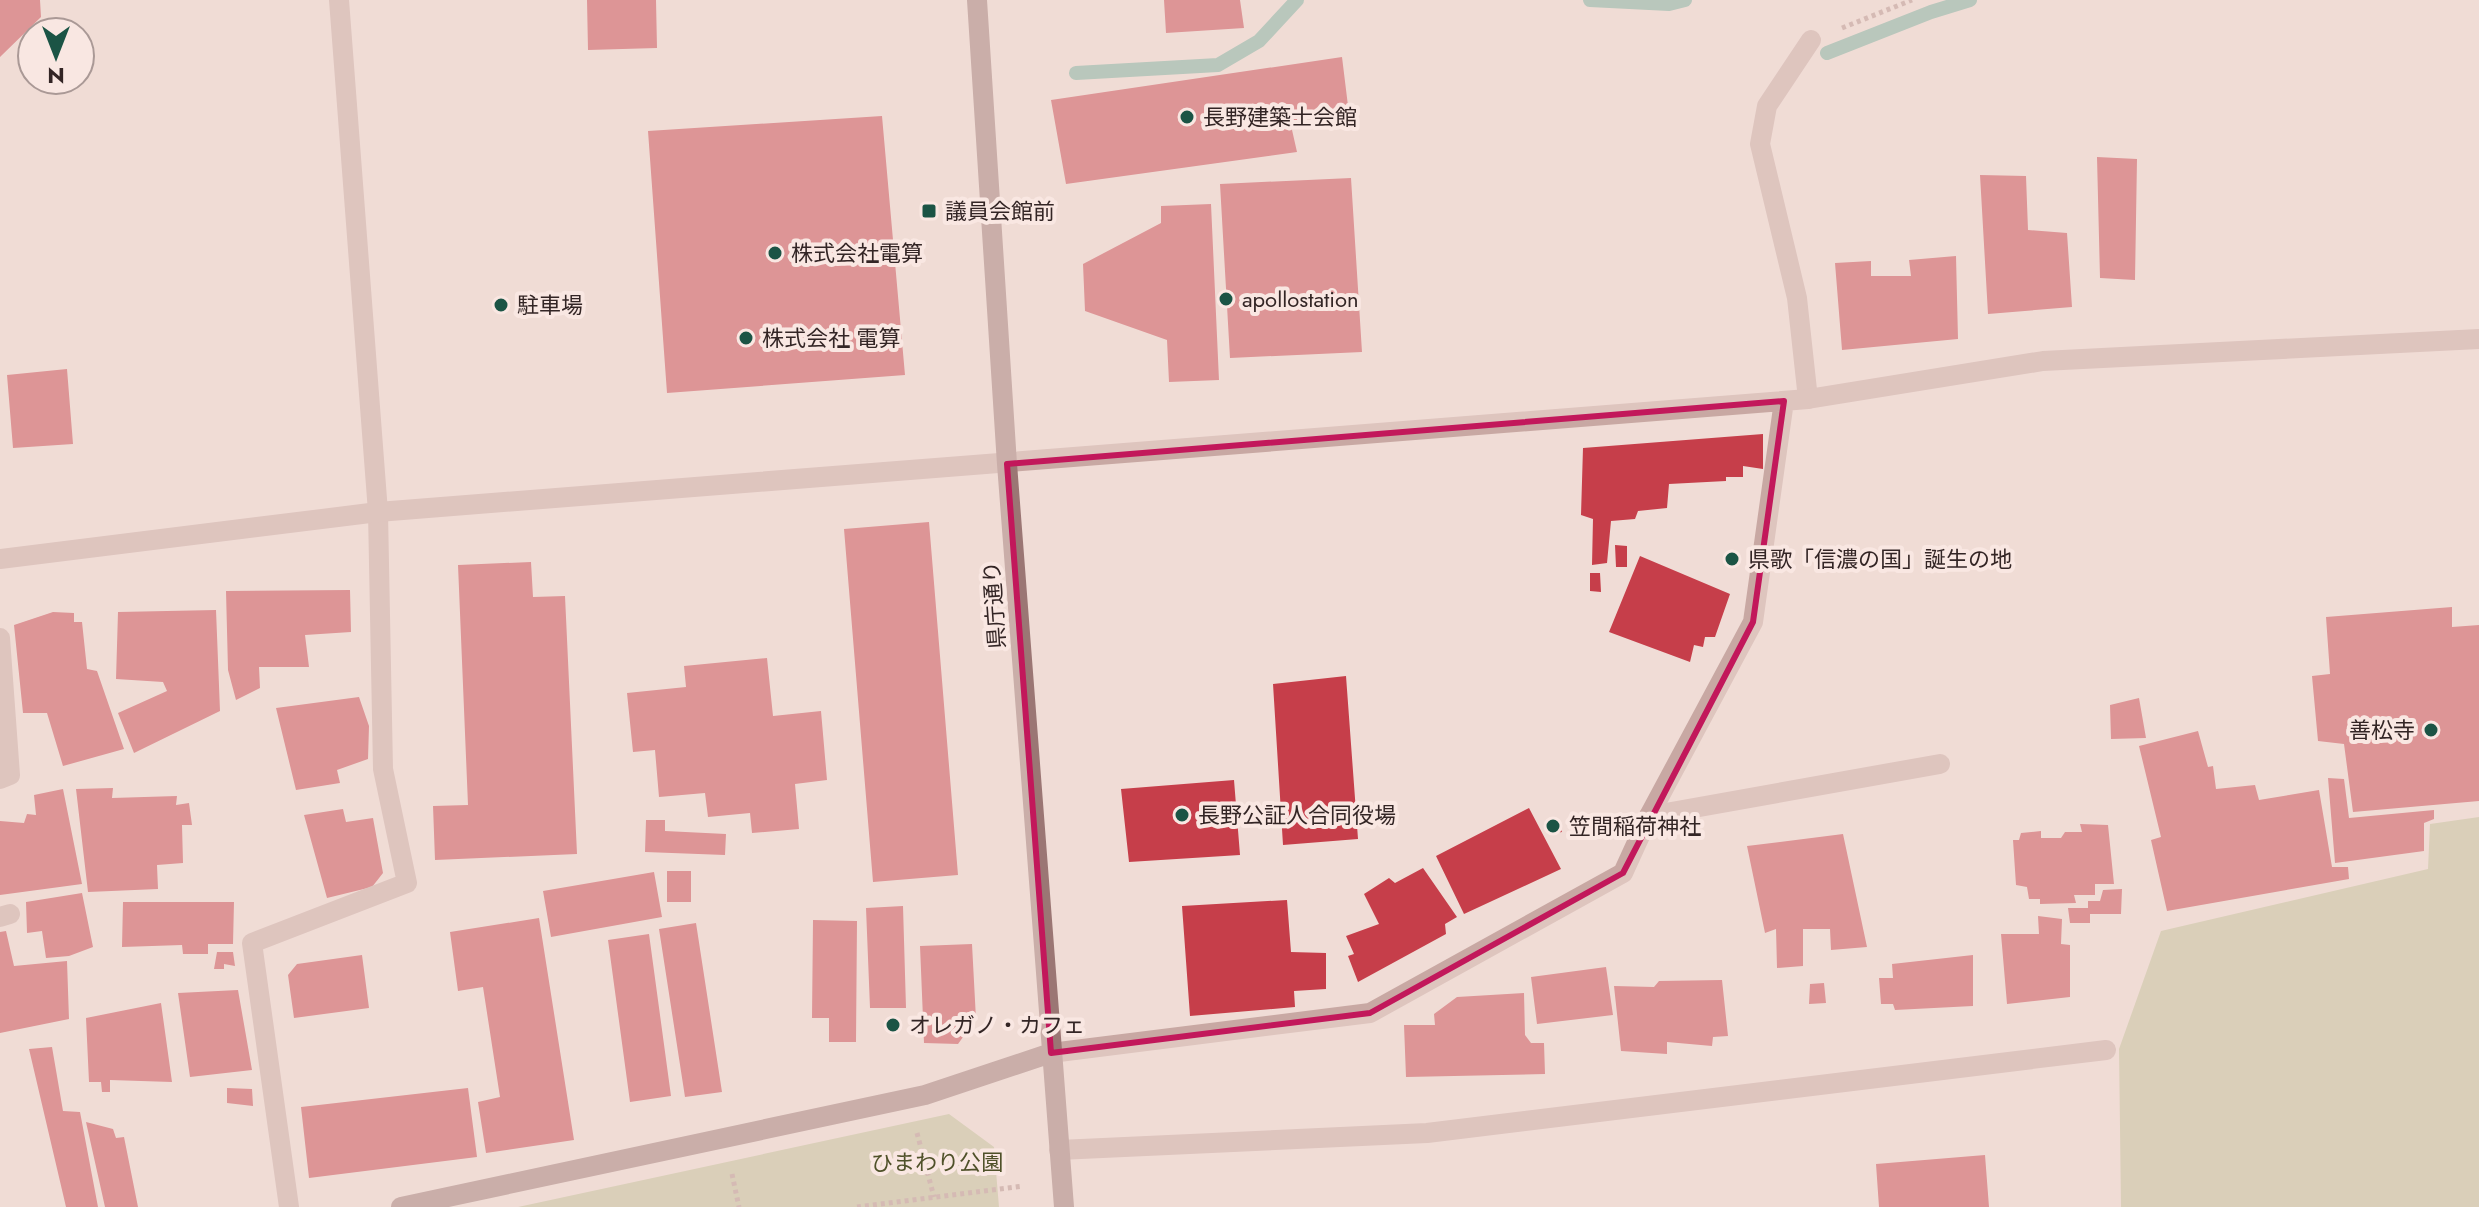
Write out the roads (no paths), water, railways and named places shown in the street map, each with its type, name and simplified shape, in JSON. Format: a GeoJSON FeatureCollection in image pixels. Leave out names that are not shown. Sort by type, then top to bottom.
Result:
{"type":"FeatureCollection","features":[{"type":"Feature","properties":{"kind":"main road","name":"県庁通り"},"geometry":{"type":"LineString","coordinates":[[977,0],[1007,464],[1064,1207]]}},
{"type":"Feature","properties":{"kind":"main road"},"geometry":{"type":"LineString","coordinates":[[401,1207],[910,1098],[1051,1053]]}},
{"type":"Feature","properties":{"kind":"street"},"geometry":{"type":"LineString","coordinates":[[289,1207],[252,943],[407,883],[383,769],[378,512],[339,0]]}},
{"type":"Feature","properties":{"kind":"street"},"geometry":{"type":"LineString","coordinates":[[1808,399],[1797,298],[1760,144],[1767,106],[1811,40]]}},
{"type":"Feature","properties":{"kind":"street"},"geometry":{"type":"LineString","coordinates":[[0,559],[378,512],[1808,399],[2043,361],[2479,339]]}},
{"type":"Feature","properties":{"kind":"street"},"geometry":{"type":"LineString","coordinates":[[1051,1053],[1370,1013],[1623,873],[1649,816],[1753,622],[1784,401]]}},
{"type":"Feature","properties":{"kind":"street"},"geometry":{"type":"LineString","coordinates":[[0,638],[10,775],[0,779]]}},
{"type":"Feature","properties":{"kind":"street"},"geometry":{"type":"LineString","coordinates":[[1649,816],[1940,764]]}},
{"type":"Feature","properties":{"kind":"street"},"geometry":{"type":"LineString","coordinates":[[1059,1150],[1427,1133],[2106,1050]]}},
{"type":"Feature","properties":{"kind":"waterway"},"geometry":{"type":"LineString","coordinates":[[1076,73],[1218,65],[1259,41],[1297,0]]}},
{"type":"Feature","properties":{"kind":"waterway"},"geometry":{"type":"LineString","coordinates":[[1590,0],[1669,4],[1685,0]]}},
{"type":"Feature","properties":{"kind":"waterway"},"geometry":{"type":"LineString","coordinates":[[1827,53],[1970,0]]}},
{"type":"Feature","properties":{"kind":"place","name":"長野建築士会館"},"geometry":{"type":"Point","coordinates":[1187,117]}},
{"type":"Feature","properties":{"kind":"place","name":"議員会館前"},"geometry":{"type":"Point","coordinates":[929,211]}},
{"type":"Feature","properties":{"kind":"place","name":"株式会社電算"},"geometry":{"type":"Point","coordinates":[775,253]}},
{"type":"Feature","properties":{"kind":"place","name":"apollostation"},"geometry":{"type":"Point","coordinates":[1226,299]}},
{"type":"Feature","properties":{"kind":"place","name":"駐車場"},"geometry":{"type":"Point","coordinates":[501,305]}},
{"type":"Feature","properties":{"kind":"place","name":"株式会社 電算"},"geometry":{"type":"Point","coordinates":[746,338]}},
{"type":"Feature","properties":{"kind":"place","name":"県歌「信濃の国」誕生の地"},"geometry":{"type":"Point","coordinates":[1732,559]}},
{"type":"Feature","properties":{"kind":"place","name":"善松寺"},"geometry":{"type":"Point","coordinates":[2431,730]}},
{"type":"Feature","properties":{"kind":"place","name":"長野公証人合同役場"},"geometry":{"type":"Point","coordinates":[1182,815]}},
{"type":"Feature","properties":{"kind":"place","name":"笠間稲荷神社"},"geometry":{"type":"Point","coordinates":[1553,826]}},
{"type":"Feature","properties":{"kind":"place","name":"オレガノ・カフェ"},"geometry":{"type":"Point","coordinates":[893,1025]}},
{"type":"Feature","properties":{"kind":"park label","name":"ひまわり公園"},"geometry":{"type":"Point","coordinates":[937,1162]}}]}
